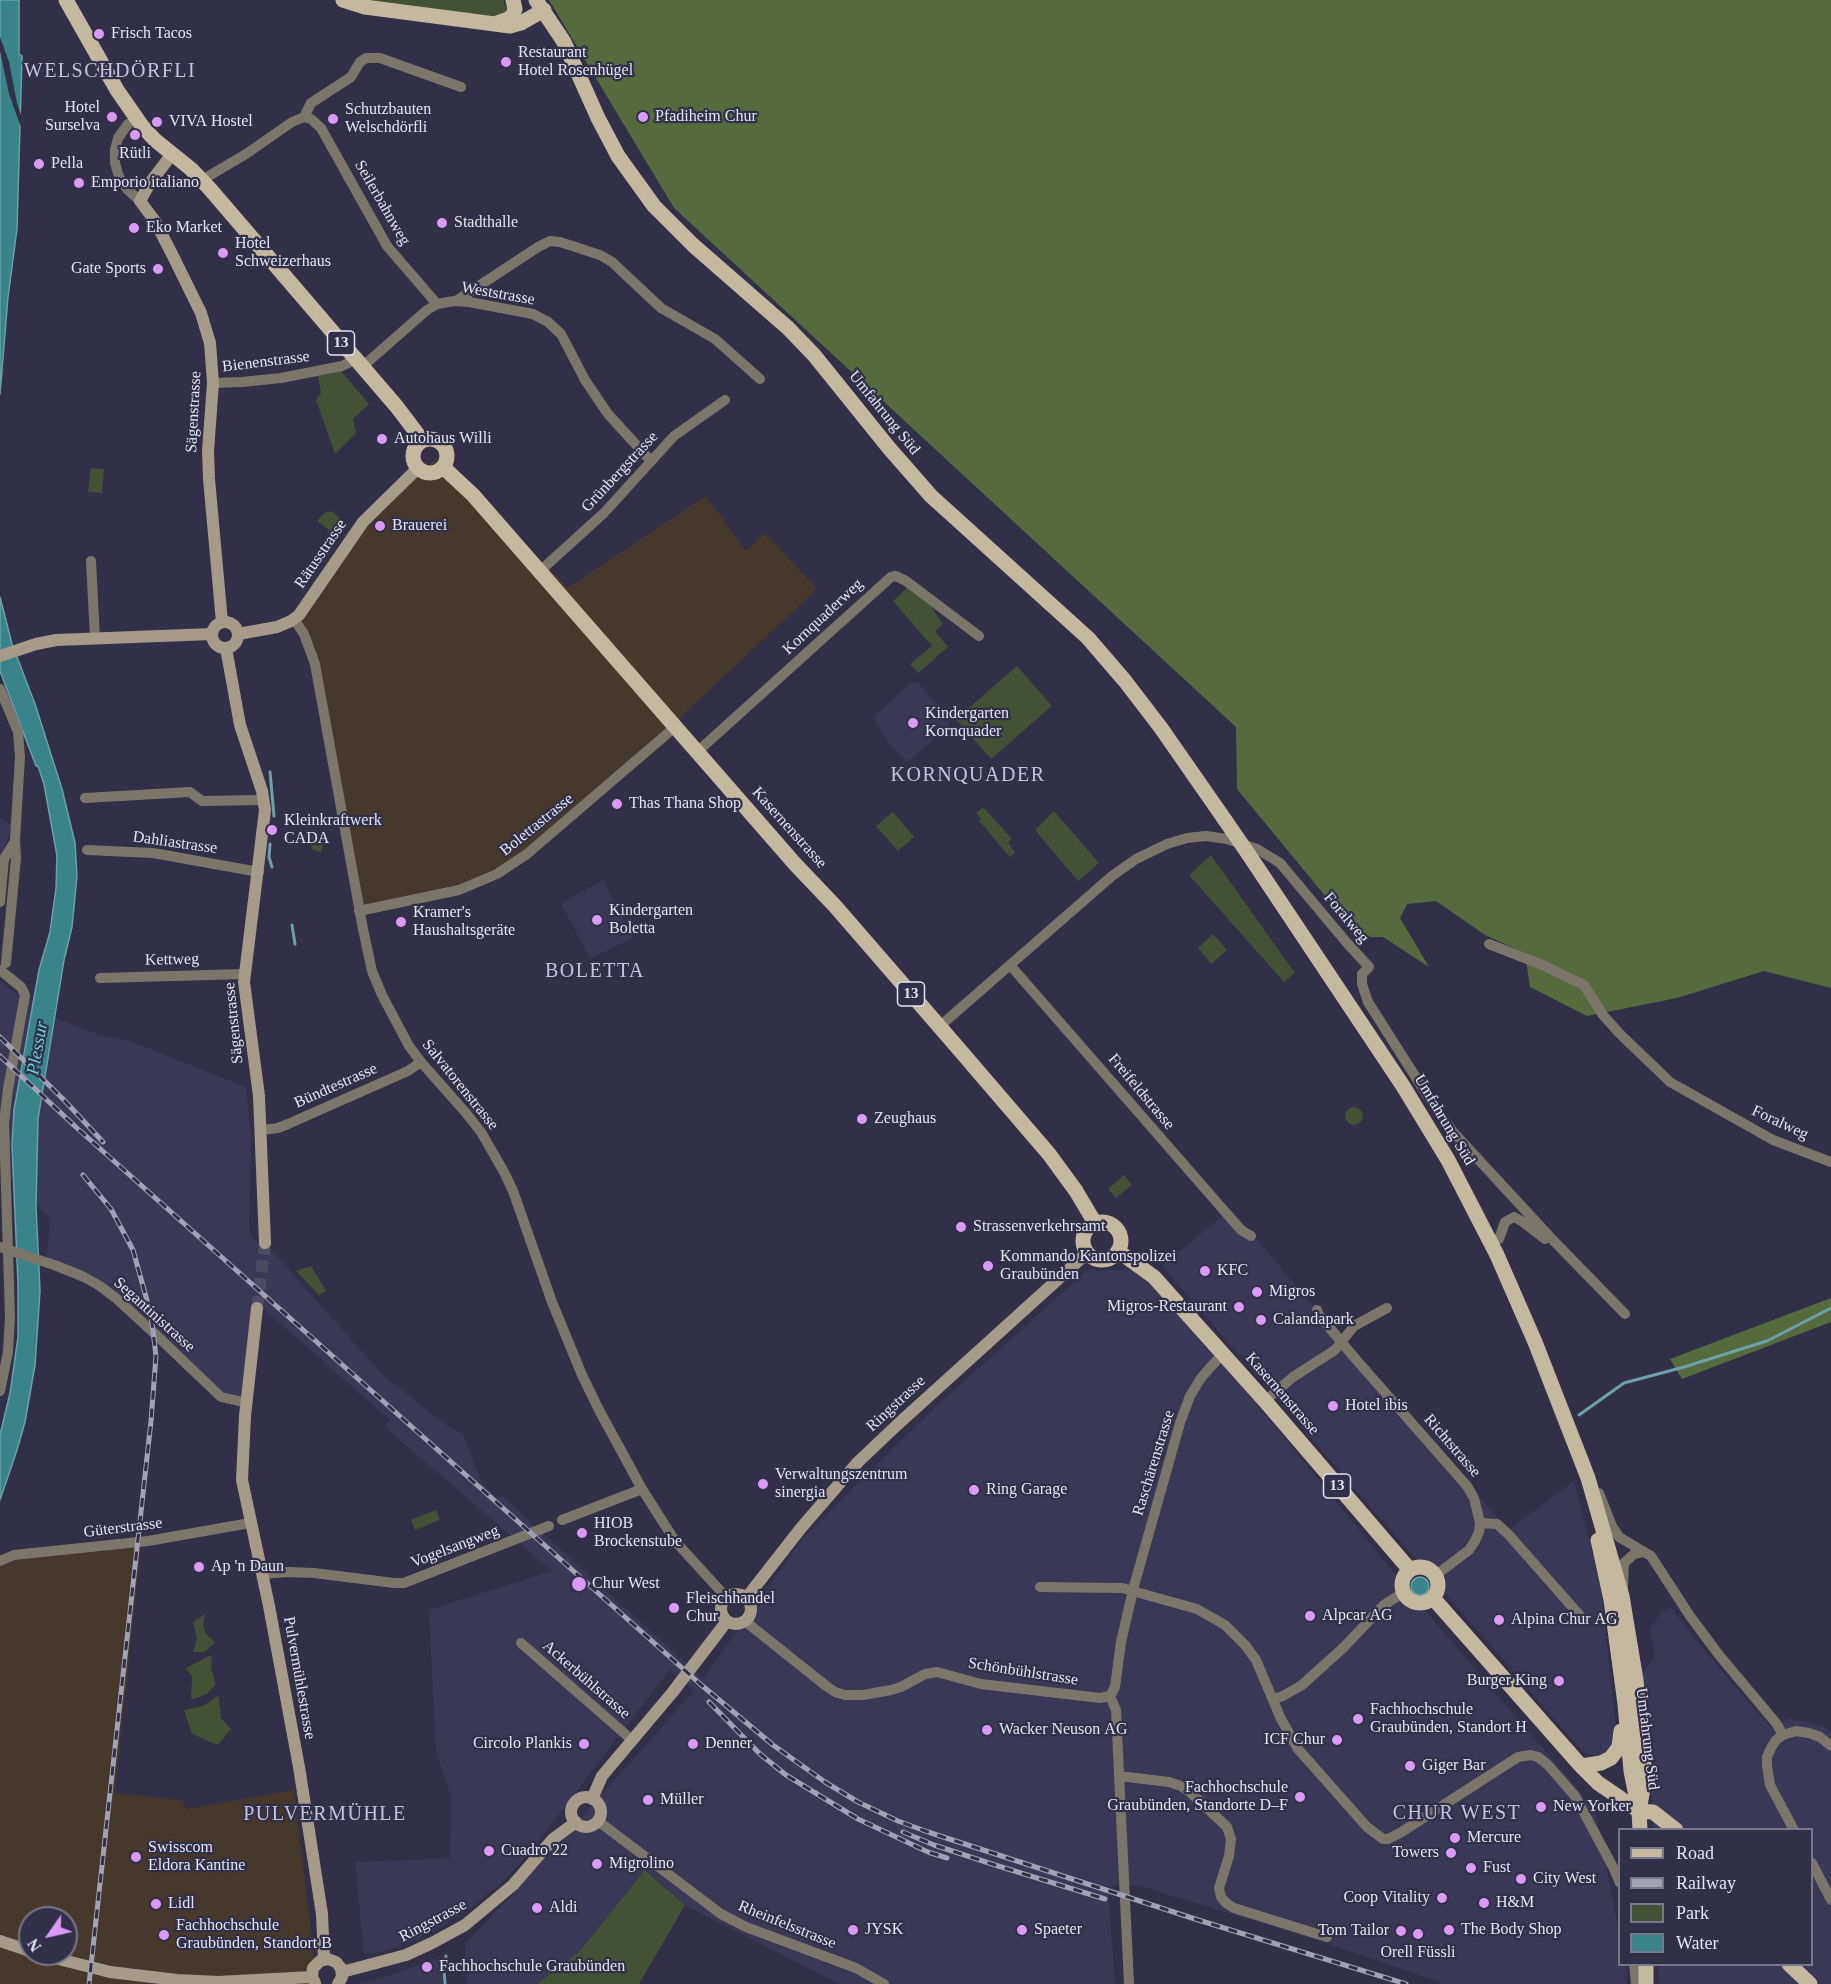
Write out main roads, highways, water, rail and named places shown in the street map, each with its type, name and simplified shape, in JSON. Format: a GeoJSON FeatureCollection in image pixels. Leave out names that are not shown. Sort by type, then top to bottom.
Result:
{"type":"FeatureCollection","features":[{"type":"Feature","properties":{"kind":"main road","name":"13"},"geometry":{"type":"LineString","coordinates":[[66,0],[131,111],[149,134],[202,180],[397,407],[422,440]]}},
{"type":"Feature","properties":{"kind":"main road"},"geometry":{"type":"LineString","coordinates":[[343,0],[365,7],[508,26],[516,25],[540,5]]}},
{"type":"Feature","properties":{"kind":"main road"},"geometry":{"type":"LineString","coordinates":[[497,23],[513,15],[515,9],[513,0]]}},
{"type":"Feature","properties":{"kind":"main road","name":"Umfahrung Süd"},"geometry":{"type":"LineString","coordinates":[[540,5],[564,42],[598,118],[618,156],[654,206],[693,245],[788,328],[814,355],[889,448],[932,496],[1088,638],[1125,681],[1225,820],[1398,1077],[1448,1160],[1501,1264],[1535,1342],[1588,1478],[1622,1596],[1636,1680],[1645,1777],[1640,1811]]}},
{"type":"Feature","properties":{"kind":"main road"},"geometry":{"type":"LineString","coordinates":[[433,439],[444,446],[447,456],[443,467],[431,473],[418,468],[413,459],[417,444],[422,440],[433,439]]}},
{"type":"Feature","properties":{"kind":"main road","name":"Kasernenstrasse"},"geometry":{"type":"LineString","coordinates":[[443,467],[473,495],[940,1026],[1049,1154],[1076,1191],[1095,1223]]}},
{"type":"Feature","properties":{"kind":"main road"},"geometry":{"type":"LineString","coordinates":[[1101,1222],[1114,1226],[1121,1238],[1118,1251],[1106,1260],[1096,1259],[1084,1248],[1083,1236],[1095,1223],[1101,1222]]}},
{"type":"Feature","properties":{"kind":"main road","name":"Kasernenstrasse"},"geometry":{"type":"LineString","coordinates":[[1118,1251],[1154,1277],[1265,1401],[1410,1570]]}},
{"type":"Feature","properties":{"kind":"main road","name":"Umfahrung Süd"},"geometry":{"type":"LineString","coordinates":[[1567,1427],[1596,1530],[1611,1600],[1625,1704],[1631,1771],[1640,1811]]}},
{"type":"Feature","properties":{"kind":"main road"},"geometry":{"type":"LineString","coordinates":[[1421,1567],[1436,1575],[1438,1585],[1433,1598],[1424,1603],[1407,1598],[1403,1580],[1410,1570],[1421,1567]]}},
{"type":"Feature","properties":{"kind":"main road"},"geometry":{"type":"LineString","coordinates":[[1433,1598],[1581,1766],[1598,1782],[1640,1811],[1653,1812],[1673,1828]]}},
{"type":"Feature","properties":{"kind":"main road"},"geometry":{"type":"LineString","coordinates":[[1581,1766],[1607,1761],[1616,1754],[1620,1747],[1625,1704]]}},
{"type":"Feature","properties":{"kind":"main road"},"geometry":{"type":"LineString","coordinates":[[1640,1811],[1640,1828]]}},
{"type":"Feature","properties":{"kind":"main road"},"geometry":{"type":"LineString","coordinates":[[1646,1966],[1646,1984]]}},
{"type":"Feature","properties":{"kind":"main road"},"geometry":{"type":"LineString","coordinates":[[1790,1966],[1810,1984]]}},
{"type":"Feature","properties":{"kind":"water"},"geometry":{"type":"Polygon","coordinates":[[[0,0],[19,0],[19,54],[22,56],[17,229],[8,297],[0,394],[0,0]]]}},
{"type":"Feature","properties":{"kind":"water","name":"Plessur"},"geometry":{"type":"Polygon","coordinates":[[[0,597],[12,644],[35,704],[62,789],[75,843],[77,876],[72,927],[64,960],[38,1119],[36,1206],[40,1291],[35,1365],[25,1422],[0,1500],[0,1435],[10,1393],[18,1337],[12,1145],[14,1110],[39,970],[50,932],[56,888],[57,856],[44,784],[0,671],[0,597]]]}},
{"type":"Feature","properties":{"kind":"water"},"geometry":{"type":"Polygon","coordinates":[[[1420,1577],[1426,1580],[1429,1586],[1426,1592],[1420,1595],[1414,1592],[1411,1586],[1414,1580],[1420,1577]]]}},
{"type":"Feature","properties":{"kind":"waterway"},"geometry":{"type":"LineString","coordinates":[[270,772],[274,816]]}},
{"type":"Feature","properties":{"kind":"waterway"},"geometry":{"type":"LineString","coordinates":[[270,844],[269,857],[272,867]]}},
{"type":"Feature","properties":{"kind":"waterway"},"geometry":{"type":"LineString","coordinates":[[292,925],[295,944]]}},
{"type":"Feature","properties":{"kind":"waterway"},"geometry":{"type":"LineString","coordinates":[[1579,1415],[1624,1383],[1767,1341],[1831,1308]]}},
{"type":"Feature","properties":{"kind":"waterway"},"geometry":{"type":"LineString","coordinates":[[445,1984],[446,1956]]}},
{"type":"Feature","properties":{"kind":"tunnel"},"geometry":{"type":"LineString","coordinates":[[257,1308],[265,1243]]}},
{"type":"Feature","properties":{"kind":"railway"},"geometry":{"type":"LineString","coordinates":[[0,1037],[103,1142]]}},
{"type":"Feature","properties":{"kind":"railway"},"geometry":{"type":"LineString","coordinates":[[0,1056],[78,1129],[699,1683],[773,1745],[825,1782],[858,1802],[928,1832],[1195,1919],[1406,1984]]}},
{"type":"Feature","properties":{"kind":"railway"},"geometry":{"type":"LineString","coordinates":[[83,1175],[111,1209],[133,1250],[151,1315],[156,1356],[151,1421],[89,1984]]}},
{"type":"Feature","properties":{"kind":"railway"},"geometry":{"type":"LineString","coordinates":[[709,1702],[760,1754],[786,1775],[858,1819],[928,1852],[947,1858]]}},
{"type":"Feature","properties":{"kind":"railway"},"geometry":{"type":"LineString","coordinates":[[903,1832],[934,1845],[1105,1899]]}},
{"type":"Feature","properties":{"kind":"place","name":"Frisch Tacos"},"geometry":{"type":"Point","coordinates":[99,34]}},
{"type":"Feature","properties":{"kind":"place","name":"Restaurant Hotel Rosenhügel"},"geometry":{"type":"Point","coordinates":[506,62]}},
{"type":"Feature","properties":{"kind":"place","name":"Hotel Surselva"},"geometry":{"type":"Point","coordinates":[112,117]}},
{"type":"Feature","properties":{"kind":"place","name":"Pfadiheim Chur"},"geometry":{"type":"Point","coordinates":[643,117]}},
{"type":"Feature","properties":{"kind":"place","name":"Schutzbauten Welschdörfli"},"geometry":{"type":"Point","coordinates":[333,119]}},
{"type":"Feature","properties":{"kind":"place","name":"VIVA Hostel"},"geometry":{"type":"Point","coordinates":[157,122]}},
{"type":"Feature","properties":{"kind":"place","name":"Rütli"},"geometry":{"type":"Point","coordinates":[135,135]}},
{"type":"Feature","properties":{"kind":"place","name":"Pella"},"geometry":{"type":"Point","coordinates":[39,164]}},
{"type":"Feature","properties":{"kind":"place","name":"Emporio italiano"},"geometry":{"type":"Point","coordinates":[79,183]}},
{"type":"Feature","properties":{"kind":"place","name":"Stadthalle"},"geometry":{"type":"Point","coordinates":[442,223]}},
{"type":"Feature","properties":{"kind":"place","name":"Eko Market"},"geometry":{"type":"Point","coordinates":[134,228]}},
{"type":"Feature","properties":{"kind":"place","name":"Hotel Schweizerhaus"},"geometry":{"type":"Point","coordinates":[223,253]}},
{"type":"Feature","properties":{"kind":"place","name":"Gate Sports"},"geometry":{"type":"Point","coordinates":[158,269]}},
{"type":"Feature","properties":{"kind":"place","name":"Autohaus Willi"},"geometry":{"type":"Point","coordinates":[382,439]}},
{"type":"Feature","properties":{"kind":"place","name":"Brauerei"},"geometry":{"type":"Point","coordinates":[380,526]}},
{"type":"Feature","properties":{"kind":"place","name":"Kindergarten Kornquader"},"geometry":{"type":"Point","coordinates":[913,723]}},
{"type":"Feature","properties":{"kind":"place","name":"Thas Thana Shop"},"geometry":{"type":"Point","coordinates":[617,804]}},
{"type":"Feature","properties":{"kind":"place","name":"Kleinkraftwerk CADA"},"geometry":{"type":"Point","coordinates":[272,830]}},
{"type":"Feature","properties":{"kind":"place","name":"Kindergarten Boletta"},"geometry":{"type":"Point","coordinates":[597,920]}},
{"type":"Feature","properties":{"kind":"place","name":"Kramer's Haushaltsgeräte"},"geometry":{"type":"Point","coordinates":[401,922]}},
{"type":"Feature","properties":{"kind":"place","name":"Zeughaus"},"geometry":{"type":"Point","coordinates":[862,1119]}},
{"type":"Feature","properties":{"kind":"place","name":"Strassenverkehrsamt"},"geometry":{"type":"Point","coordinates":[961,1227]}},
{"type":"Feature","properties":{"kind":"place","name":"Kommando Kantonspolizei Graubünden"},"geometry":{"type":"Point","coordinates":[988,1266]}},
{"type":"Feature","properties":{"kind":"place","name":"KFC"},"geometry":{"type":"Point","coordinates":[1205,1271]}},
{"type":"Feature","properties":{"kind":"place","name":"Migros"},"geometry":{"type":"Point","coordinates":[1257,1292]}},
{"type":"Feature","properties":{"kind":"place","name":"Migros-Restaurant"},"geometry":{"type":"Point","coordinates":[1239,1307]}},
{"type":"Feature","properties":{"kind":"place","name":"Calandapark"},"geometry":{"type":"Point","coordinates":[1261,1320]}},
{"type":"Feature","properties":{"kind":"place","name":"Hotel ibis"},"geometry":{"type":"Point","coordinates":[1333,1406]}},
{"type":"Feature","properties":{"kind":"place","name":"Verwaltungszentrum sinergia"},"geometry":{"type":"Point","coordinates":[763,1484]}},
{"type":"Feature","properties":{"kind":"place","name":"Ring Garage"},"geometry":{"type":"Point","coordinates":[974,1490]}},
{"type":"Feature","properties":{"kind":"place","name":"HIOB Brockenstube"},"geometry":{"type":"Point","coordinates":[582,1533]}},
{"type":"Feature","properties":{"kind":"place","name":"Ap 'n Daun"},"geometry":{"type":"Point","coordinates":[199,1567]}},
{"type":"Feature","properties":{"kind":"place","name":"Chur West"},"geometry":{"type":"Point","coordinates":[579,1584]}},
{"type":"Feature","properties":{"kind":"place","name":"Fleischhandel Chur"},"geometry":{"type":"Point","coordinates":[674,1608]}},
{"type":"Feature","properties":{"kind":"place","name":"Alpcar AG"},"geometry":{"type":"Point","coordinates":[1310,1616]}},
{"type":"Feature","properties":{"kind":"place","name":"Alpina Chur AG"},"geometry":{"type":"Point","coordinates":[1499,1620]}},
{"type":"Feature","properties":{"kind":"place","name":"Burger King"},"geometry":{"type":"Point","coordinates":[1559,1681]}},
{"type":"Feature","properties":{"kind":"place","name":"Fachhochschule Graubünden, Standort H"},"geometry":{"type":"Point","coordinates":[1358,1719]}},
{"type":"Feature","properties":{"kind":"place","name":"Wacker Neuson AG"},"geometry":{"type":"Point","coordinates":[987,1730]}},
{"type":"Feature","properties":{"kind":"place","name":"ICF Chur"},"geometry":{"type":"Point","coordinates":[1337,1740]}},
{"type":"Feature","properties":{"kind":"place","name":"Circolo Plankis"},"geometry":{"type":"Point","coordinates":[584,1744]}},
{"type":"Feature","properties":{"kind":"place","name":"Denner"},"geometry":{"type":"Point","coordinates":[693,1744]}},
{"type":"Feature","properties":{"kind":"place","name":"Giger Bar"},"geometry":{"type":"Point","coordinates":[1410,1766]}},
{"type":"Feature","properties":{"kind":"place","name":"Fachhochschule Graubünden, Standorte D–F"},"geometry":{"type":"Point","coordinates":[1300,1797]}},
{"type":"Feature","properties":{"kind":"place","name":"Müller"},"geometry":{"type":"Point","coordinates":[648,1800]}},
{"type":"Feature","properties":{"kind":"place","name":"New Yorker"},"geometry":{"type":"Point","coordinates":[1541,1807]}},
{"type":"Feature","properties":{"kind":"place","name":"Mercure"},"geometry":{"type":"Point","coordinates":[1455,1838]}},
{"type":"Feature","properties":{"kind":"place","name":"Cuadro 22"},"geometry":{"type":"Point","coordinates":[489,1851]}},
{"type":"Feature","properties":{"kind":"place","name":"Towers"},"geometry":{"type":"Point","coordinates":[1451,1853]}},
{"type":"Feature","properties":{"kind":"place","name":"Swisscom Eldora Kantine"},"geometry":{"type":"Point","coordinates":[136,1857]}},
{"type":"Feature","properties":{"kind":"place","name":"Migrolino"},"geometry":{"type":"Point","coordinates":[597,1864]}},
{"type":"Feature","properties":{"kind":"place","name":"Fust"},"geometry":{"type":"Point","coordinates":[1471,1868]}},
{"type":"Feature","properties":{"kind":"place","name":"City West"},"geometry":{"type":"Point","coordinates":[1521,1879]}},
{"type":"Feature","properties":{"kind":"place","name":"Coop Vitality"},"geometry":{"type":"Point","coordinates":[1442,1898]}},
{"type":"Feature","properties":{"kind":"place","name":"H&M"},"geometry":{"type":"Point","coordinates":[1484,1903]}},
{"type":"Feature","properties":{"kind":"place","name":"Lidl"},"geometry":{"type":"Point","coordinates":[156,1904]}},
{"type":"Feature","properties":{"kind":"place","name":"Aldi"},"geometry":{"type":"Point","coordinates":[537,1908]}},
{"type":"Feature","properties":{"kind":"place","name":"JYSK"},"geometry":{"type":"Point","coordinates":[853,1930]}},
{"type":"Feature","properties":{"kind":"place","name":"Spaeter"},"geometry":{"type":"Point","coordinates":[1022,1930]}},
{"type":"Feature","properties":{"kind":"place","name":"The Body Shop"},"geometry":{"type":"Point","coordinates":[1449,1930]}},
{"type":"Feature","properties":{"kind":"place","name":"Tom Tailor"},"geometry":{"type":"Point","coordinates":[1401,1931]}},
{"type":"Feature","properties":{"kind":"place","name":"Orell Füssli"},"geometry":{"type":"Point","coordinates":[1418,1934]}},
{"type":"Feature","properties":{"kind":"place","name":"Fachhochschule Graubünden, Standort B"},"geometry":{"type":"Point","coordinates":[164,1935]}},
{"type":"Feature","properties":{"kind":"place","name":"Fachhochschule Graubünden"},"geometry":{"type":"Point","coordinates":[427,1967]}},
{"type":"Feature","properties":{"kind":"district","name":"WELSCHDÖRFLI"},"geometry":{"type":"Point","coordinates":[110,72]}},
{"type":"Feature","properties":{"kind":"district","name":"KORNQUADER"},"geometry":{"type":"Point","coordinates":[968,776]}},
{"type":"Feature","properties":{"kind":"district","name":"BOLETTA"},"geometry":{"type":"Point","coordinates":[595,972]}},
{"type":"Feature","properties":{"kind":"district","name":"CHUR WEST"},"geometry":{"type":"Point","coordinates":[1457,1814]}},
{"type":"Feature","properties":{"kind":"district","name":"PULVERMÜHLE"},"geometry":{"type":"Point","coordinates":[325,1815]}}]}
